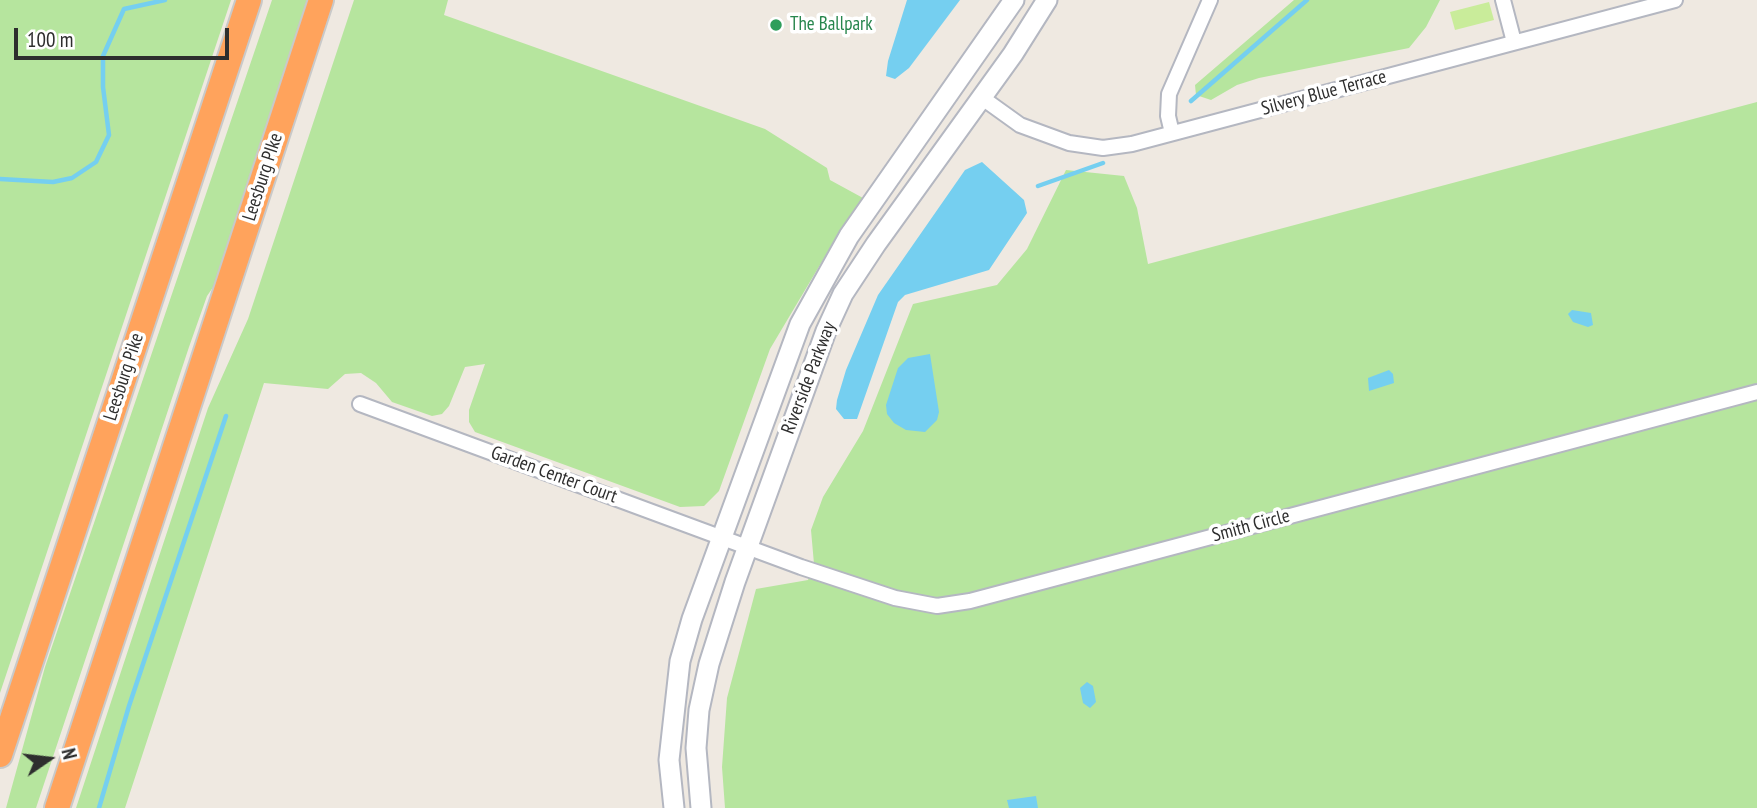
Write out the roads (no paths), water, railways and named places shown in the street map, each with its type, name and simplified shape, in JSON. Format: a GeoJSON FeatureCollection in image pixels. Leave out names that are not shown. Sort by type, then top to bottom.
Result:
{"type":"FeatureCollection","features":[{"type":"Feature","properties":{"kind":"highway","name":"Leesburg Pike"},"geometry":{"type":"LineString","coordinates":[[0,755],[249,0]]}},
{"type":"Feature","properties":{"kind":"highway","name":"Leesburg PIke"},"geometry":{"type":"LineString","coordinates":[[57,808],[321,0]]}},
{"type":"Feature","properties":{"kind":"main road","name":"Riverside Parkway"},"geometry":{"type":"LineString","coordinates":[[674,808],[670,760],[678,672],[692,619],[790,349],[825,275],[884,184],[1014,0]]}},
{"type":"Feature","properties":{"kind":"main road","name":"Riverside Parkway"},"geometry":{"type":"LineString","coordinates":[[701,808],[696,748],[699,710],[720,624],[808,374],[843,294],[1047,0]]}},
{"type":"Feature","properties":{"kind":"street"},"geometry":{"type":"LineString","coordinates":[[1172,133],[1168,116],[1168,94],[1210,0]]}},
{"type":"Feature","properties":{"kind":"street"},"geometry":{"type":"LineString","coordinates":[[1503,0],[1514,43]]}},
{"type":"Feature","properties":{"kind":"street","name":"Silvery Blue Terrace"},"geometry":{"type":"LineString","coordinates":[[981,97],[1020,125],[1048,136],[1087,147],[1132,144],[1675,0]]}},
{"type":"Feature","properties":{"kind":"street","name":"Smith Circle"},"geometry":{"type":"LineString","coordinates":[[748,546],[917,605],[954,605],[1757,392]]}},
{"type":"Feature","properties":{"kind":"street","name":"Garden Center Court"},"geometry":{"type":"LineString","coordinates":[[360,404],[748,546]]}},
{"type":"Feature","properties":{"kind":"water"},"geometry":{"type":"Polygon","coordinates":[[[907,0],[960,0],[909,68],[895,79],[886,76],[888,61],[907,0]]]}},
{"type":"Feature","properties":{"kind":"water"},"geometry":{"type":"Polygon","coordinates":[[[982,162],[1024,200],[1027,213],[989,270],[905,295],[898,302],[857,419],[844,419],[836,409],[837,400],[846,370],[878,295],[965,170],[982,162]]]}},
{"type":"Feature","properties":{"kind":"water"},"geometry":{"type":"Polygon","coordinates":[[[1572,310],[1591,313],[1593,325],[1588,327],[1573,322],[1568,314],[1572,310]]]}},
{"type":"Feature","properties":{"kind":"water"},"geometry":{"type":"Polygon","coordinates":[[[930,354],[939,412],[937,420],[925,432],[906,430],[894,423],[887,414],[886,405],[898,368],[908,358],[930,354]]]}},
{"type":"Feature","properties":{"kind":"water"},"geometry":{"type":"Polygon","coordinates":[[[1389,370],[1393,374],[1394,383],[1369,391],[1368,378],[1389,370]]]}},
{"type":"Feature","properties":{"kind":"water"},"geometry":{"type":"Polygon","coordinates":[[[1087,682],[1093,686],[1096,702],[1090,708],[1083,703],[1080,688],[1087,682]]]}},
{"type":"Feature","properties":{"kind":"water"},"geometry":{"type":"Polygon","coordinates":[[[1036,796],[1038,808],[1009,808],[1007,800],[1036,796]]]}},
{"type":"Feature","properties":{"kind":"waterway"},"geometry":{"type":"LineString","coordinates":[[0,179],[53,182],[72,178],[96,162],[109,135],[103,87],[103,56],[124,9],[165,0]]}},
{"type":"Feature","properties":{"kind":"waterway"},"geometry":{"type":"LineString","coordinates":[[1191,101],[1307,0]]}},
{"type":"Feature","properties":{"kind":"waterway"},"geometry":{"type":"LineString","coordinates":[[1038,186],[1103,163]]}},
{"type":"Feature","properties":{"kind":"waterway"},"geometry":{"type":"LineString","coordinates":[[99,808],[129,706],[226,416]]}},
{"type":"Feature","properties":{"kind":"place","name":"The Ballpark"},"geometry":{"type":"Point","coordinates":[776,25]}}]}
